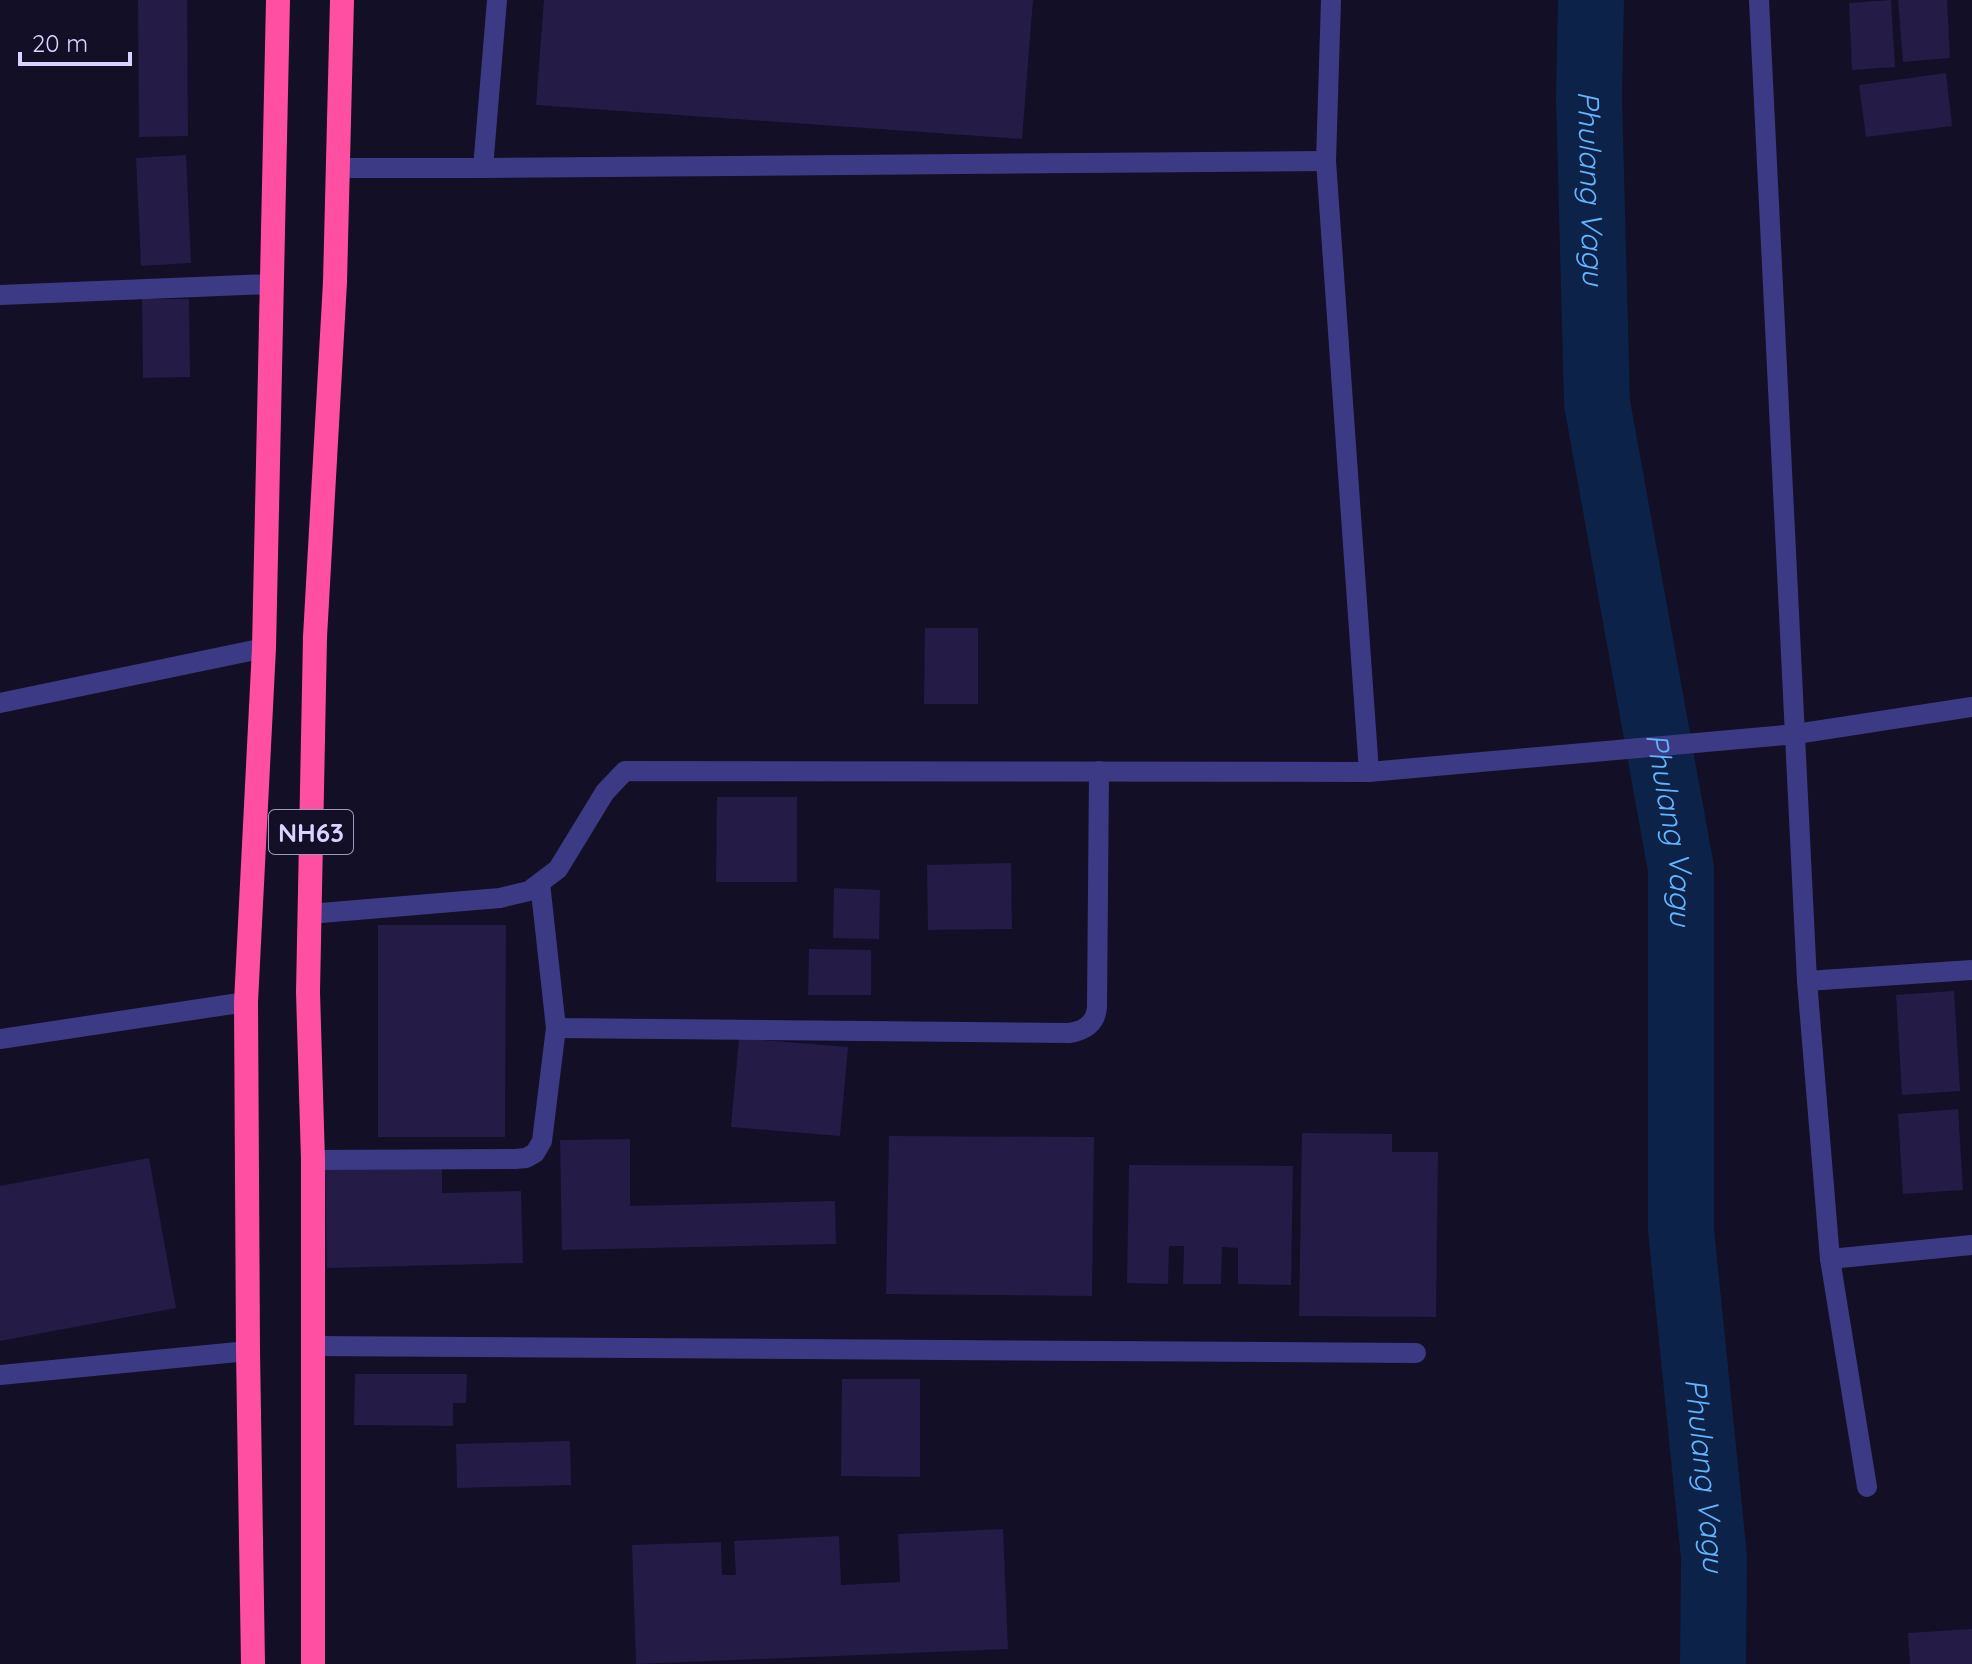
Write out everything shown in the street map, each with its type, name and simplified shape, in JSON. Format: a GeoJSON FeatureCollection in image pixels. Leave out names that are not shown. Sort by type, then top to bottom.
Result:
{"type":"FeatureCollection","features":[{"type":"Feature","properties":{"kind":"highway","name":"NH63"},"geometry":{"type":"LineString","coordinates":[[253,1664],[246,1002],[264,648],[278,0]]}},
{"type":"Feature","properties":{"kind":"highway","name":"NH63"},"geometry":{"type":"LineString","coordinates":[[313,1664],[313,1160],[309,914],[315,637],[335,282],[342,0]]}},
{"type":"Feature","properties":{"kind":"street"},"geometry":{"type":"LineString","coordinates":[[483,168],[497,0]]}},
{"type":"Feature","properties":{"kind":"street"},"geometry":{"type":"LineString","coordinates":[[1331,0],[1326,161],[1369,772]]}},
{"type":"Feature","properties":{"kind":"street"},"geometry":{"type":"LineString","coordinates":[[1759,0],[1807,981],[1830,1259],[1867,1487]]}},
{"type":"Feature","properties":{"kind":"street"},"geometry":{"type":"LineString","coordinates":[[337,168],[1326,161]]}},
{"type":"Feature","properties":{"kind":"street"},"geometry":{"type":"LineString","coordinates":[[0,295],[270,284]]}},
{"type":"Feature","properties":{"kind":"street"},"geometry":{"type":"LineString","coordinates":[[0,703],[264,648]]}},
{"type":"Feature","properties":{"kind":"street"},"geometry":{"type":"LineString","coordinates":[[309,914],[500,898],[529,891],[558,869],[605,792],[625,771],[1369,772],[1796,734],[1972,707]]}},
{"type":"Feature","properties":{"kind":"street"},"geometry":{"type":"LineString","coordinates":[[556,1028],[1069,1033],[1086,1028],[1093,1022],[1097,1007],[1099,771]]}},
{"type":"Feature","properties":{"kind":"street"},"geometry":{"type":"LineString","coordinates":[[313,1160],[526,1158],[535,1153],[545,1132],[556,1028],[540,883]]}},
{"type":"Feature","properties":{"kind":"street"},"geometry":{"type":"LineString","coordinates":[[1807,981],[1972,970]]}},
{"type":"Feature","properties":{"kind":"street"},"geometry":{"type":"LineString","coordinates":[[0,1039],[246,1002]]}},
{"type":"Feature","properties":{"kind":"street"},"geometry":{"type":"LineString","coordinates":[[1830,1259],[1972,1245]]}},
{"type":"Feature","properties":{"kind":"street"},"geometry":{"type":"LineString","coordinates":[[311,1346],[1416,1353]]}},
{"type":"Feature","properties":{"kind":"street"},"geometry":{"type":"LineString","coordinates":[[0,1375],[248,1351]]}},
{"type":"Feature","properties":{"kind":"building"},"geometry":{"type":"Polygon","coordinates":[[[138,0],[187,0],[188,136],[139,137],[138,0]]]}},
{"type":"Feature","properties":{"kind":"building"},"geometry":{"type":"Polygon","coordinates":[[[544,0],[1033,0],[1022,139],[536,105],[544,0]]]}},
{"type":"Feature","properties":{"kind":"building"},"geometry":{"type":"Polygon","coordinates":[[[1891,0],[1895,67],[1852,70],[1849,3],[1891,0]]]}},
{"type":"Feature","properties":{"kind":"building"},"geometry":{"type":"Polygon","coordinates":[[[1898,0],[1947,0],[1950,58],[1903,62],[1898,0]]]}},
{"type":"Feature","properties":{"kind":"building"},"geometry":{"type":"Polygon","coordinates":[[[1946,73],[1952,126],[1866,137],[1859,85],[1946,73]]]}},
{"type":"Feature","properties":{"kind":"building"},"geometry":{"type":"Polygon","coordinates":[[[186,155],[191,263],[141,266],[136,158],[186,155]]]}},
{"type":"Feature","properties":{"kind":"building"},"geometry":{"type":"Polygon","coordinates":[[[142,299],[189,299],[190,377],[143,378],[142,299]]]}},
{"type":"Feature","properties":{"kind":"building"},"geometry":{"type":"Polygon","coordinates":[[[925,628],[978,628],[978,704],[924,704],[925,628]]]}},
{"type":"Feature","properties":{"kind":"building"},"geometry":{"type":"Polygon","coordinates":[[[717,797],[797,797],[797,882],[716,882],[717,797]]]}},
{"type":"Feature","properties":{"kind":"building"},"geometry":{"type":"Polygon","coordinates":[[[1011,863],[1012,929],[928,930],[927,865],[1011,863]]]}},
{"type":"Feature","properties":{"kind":"building"},"geometry":{"type":"Polygon","coordinates":[[[834,888],[880,890],[879,939],[833,938],[834,888]]]}},
{"type":"Feature","properties":{"kind":"building"},"geometry":{"type":"Polygon","coordinates":[[[378,925],[506,925],[505,1137],[378,1137],[378,925]]]}},
{"type":"Feature","properties":{"kind":"building"},"geometry":{"type":"Polygon","coordinates":[[[809,949],[871,950],[871,995],[808,995],[809,949]]]}},
{"type":"Feature","properties":{"kind":"building"},"geometry":{"type":"Polygon","coordinates":[[[1954,991],[1960,1091],[1902,1095],[1896,995],[1954,991]]]}},
{"type":"Feature","properties":{"kind":"building"},"geometry":{"type":"Polygon","coordinates":[[[739,1038],[848,1047],[840,1136],[731,1127],[739,1038]]]}},
{"type":"Feature","properties":{"kind":"building"},"geometry":{"type":"Polygon","coordinates":[[[1958,1109],[1963,1190],[1903,1194],[1898,1114],[1958,1109]]]}},
{"type":"Feature","properties":{"kind":"building"},"geometry":{"type":"Polygon","coordinates":[[[1302,1133],[1392,1134],[1392,1152],[1438,1152],[1436,1317],[1299,1316],[1302,1133]]]}},
{"type":"Feature","properties":{"kind":"building"},"geometry":{"type":"Polygon","coordinates":[[[889,1136],[1094,1137],[1092,1296],[886,1294],[889,1136]]]}},
{"type":"Feature","properties":{"kind":"building"},"geometry":{"type":"Polygon","coordinates":[[[630,1139],[630,1206],[835,1201],[836,1244],[562,1250],[560,1140],[630,1139]]]}},
{"type":"Feature","properties":{"kind":"building"},"geometry":{"type":"Polygon","coordinates":[[[149,1158],[176,1308],[0,1341],[0,1186],[149,1158]]]}},
{"type":"Feature","properties":{"kind":"building"},"geometry":{"type":"Polygon","coordinates":[[[1129,1165],[1293,1166],[1291,1285],[1238,1284],[1238,1248],[1222,1247],[1221,1284],[1183,1284],[1184,1246],[1169,1246],[1168,1284],[1127,1283],[1129,1165]]]}},
{"type":"Feature","properties":{"kind":"building"},"geometry":{"type":"Polygon","coordinates":[[[442,1166],[442,1193],[521,1191],[523,1263],[327,1268],[325,1169],[442,1166]]]}},
{"type":"Feature","properties":{"kind":"building"},"geometry":{"type":"Polygon","coordinates":[[[355,1374],[467,1374],[466,1403],[453,1403],[453,1426],[354,1425],[355,1374]]]}},
{"type":"Feature","properties":{"kind":"building"},"geometry":{"type":"Polygon","coordinates":[[[842,1379],[920,1379],[920,1477],[841,1476],[842,1379]]]}},
{"type":"Feature","properties":{"kind":"building"},"geometry":{"type":"Polygon","coordinates":[[[570,1441],[571,1485],[457,1488],[456,1444],[570,1441]]]}},
{"type":"Feature","properties":{"kind":"building"},"geometry":{"type":"Polygon","coordinates":[[[1003,1529],[1008,1649],[636,1664],[632,1545],[721,1542],[722,1575],[736,1575],[734,1541],[839,1536],[841,1585],[900,1582],[898,1534],[1003,1529]]]}},
{"type":"Feature","properties":{"kind":"building"},"geometry":{"type":"Polygon","coordinates":[[[1972,1629],[1972,1664],[1910,1664],[1908,1633],[1972,1629]]]}},
{"type":"Feature","properties":{"kind":"waterway","name":"Phulang Vagu"},"geometry":{"type":"LineString","coordinates":[[1591,0],[1589,97],[1597,403],[1681,869],[1681,1230],[1714,1557],[1713,1664]]}}]}
